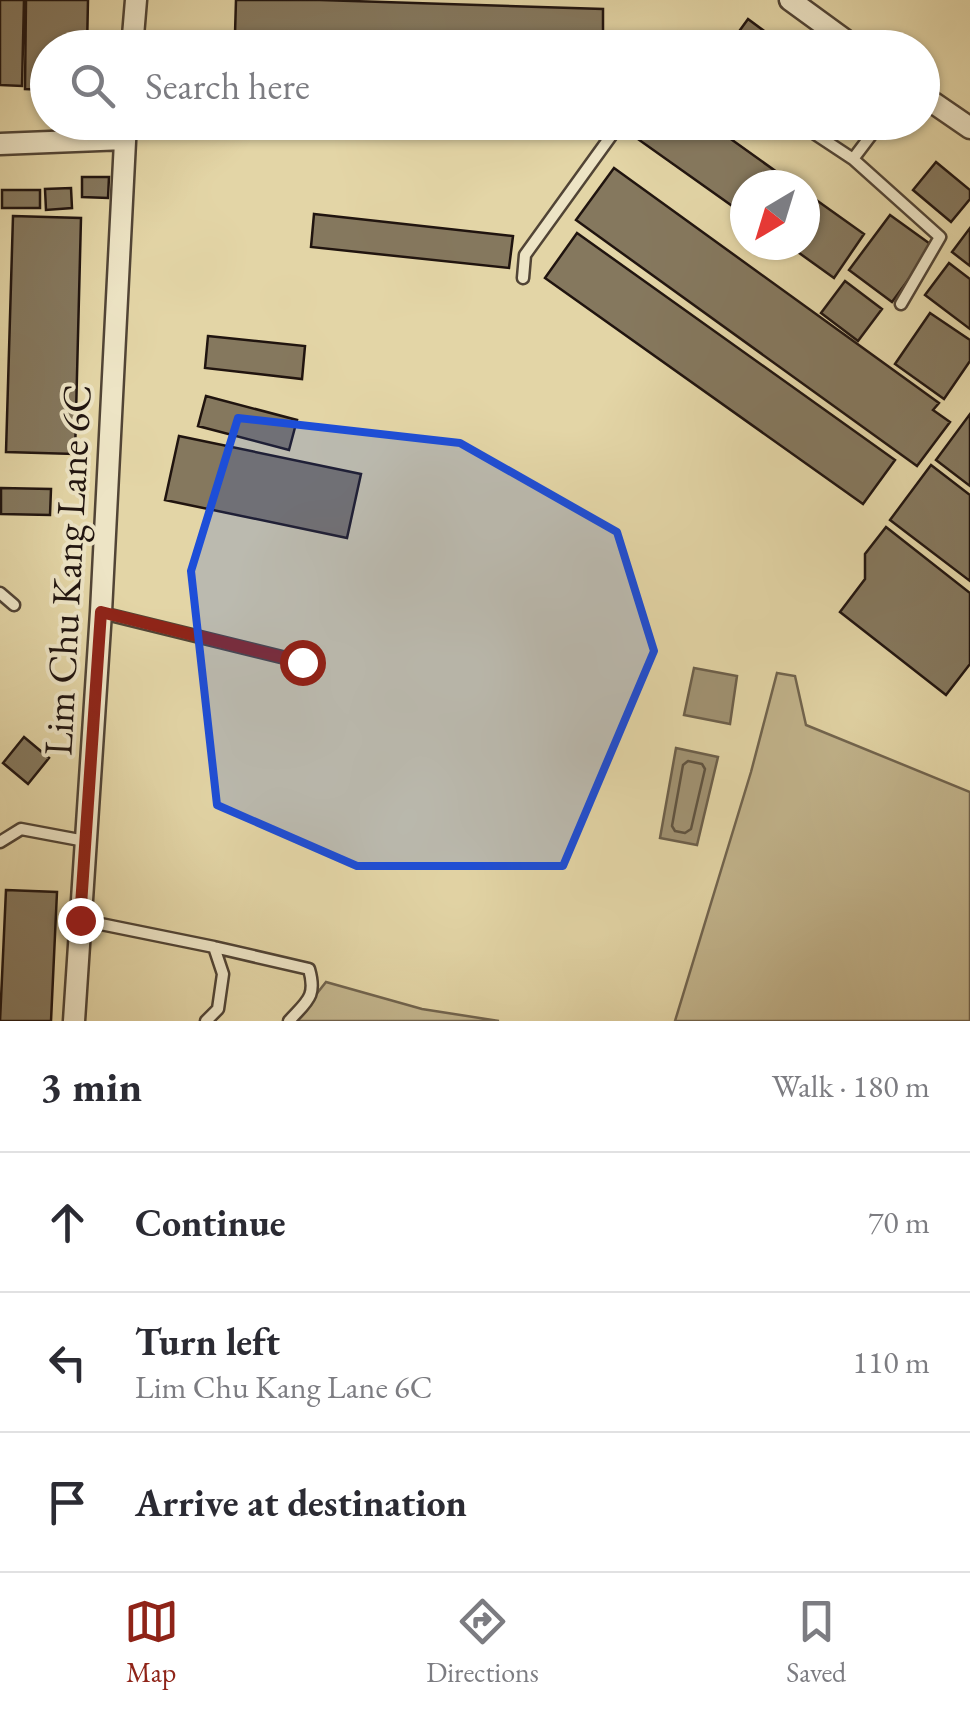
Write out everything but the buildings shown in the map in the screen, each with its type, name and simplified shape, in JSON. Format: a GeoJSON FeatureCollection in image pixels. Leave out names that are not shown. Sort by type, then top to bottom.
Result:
{"type":"FeatureCollection","features":[{"type":"Feature","properties":{"kind":"street"},"geometry":{"type":"LineString","coordinates":[[134,30],[136,0]]}},
{"type":"Feature","properties":{"kind":"street"},"geometry":{"type":"LineString","coordinates":[[790,0],[831,30]]}},
{"type":"Feature","properties":{"kind":"street"},"geometry":{"type":"LineString","coordinates":[[940,107],[970,128]]}},
{"type":"Feature","properties":{"kind":"street"},"geometry":{"type":"LineString","coordinates":[[0,144],[39,140]]}},
{"type":"Feature","properties":{"kind":"street","name":"Lim Chu Kang Lane 6C"},"geometry":{"type":"LineString","coordinates":[[74,1021],[101,612],[126,140]]}},
{"type":"Feature","properties":{"kind":"lane"},"geometry":{"type":"LineString","coordinates":[[523,278],[524,255],[609,140]]}},
{"type":"Feature","properties":{"kind":"lane"},"geometry":{"type":"LineString","coordinates":[[824,140],[852,159],[940,237],[901,304]]}},
{"type":"Feature","properties":{"kind":"lane"},"geometry":{"type":"LineString","coordinates":[[852,159],[867,140]]}},
{"type":"Feature","properties":{"kind":"lane"},"geometry":{"type":"LineString","coordinates":[[0,594],[14,605]]}},
{"type":"Feature","properties":{"kind":"lane"},"geometry":{"type":"LineString","coordinates":[[101,612],[302,662]]}},
{"type":"Feature","properties":{"kind":"lane"},"geometry":{"type":"LineString","coordinates":[[0,842],[21,828],[85,842]]}},
{"type":"Feature","properties":{"kind":"lane"},"geometry":{"type":"LineString","coordinates":[[80,920],[309,969],[314,985],[312,995],[289,1021]]}},
{"type":"Feature","properties":{"kind":"lane"},"geometry":{"type":"LineString","coordinates":[[206,1021],[218,1008],[223,974],[214,947]]}},
{"type":"Feature","properties":{"kind":"highlighted area"},"geometry":{"type":"Polygon","coordinates":[[[238,418],[460,443],[617,532],[654,651],[563,866],[357,866],[217,805],[191,571],[238,418]]]}},
{"type":"Feature","properties":{"kind":"shaded area"},"geometry":{"type":"Polygon","coordinates":[[[777,673],[795,676],[806,725],[970,792],[970,1021],[675,1021],[777,673]]]}},
{"type":"Feature","properties":{"kind":"shaded area"},"geometry":{"type":"Polygon","coordinates":[[[326,982],[422,1009],[499,1021],[295,1021],[326,982]]]}},
{"type":"Feature","properties":{"kind":"water"},"geometry":{"type":"Polygon","coordinates":[[[694,668],[737,676],[730,724],[684,715],[694,668]]]}},
{"type":"Feature","properties":{"kind":"water"},"geometry":{"type":"Polygon","coordinates":[[[676,748],[718,757],[697,845],[660,838],[676,748]]]}},
{"type":"Feature","properties":{"kind":"route"},"geometry":{"type":"LineString","coordinates":[[80,920],[101,612],[302,662]]}}]}
